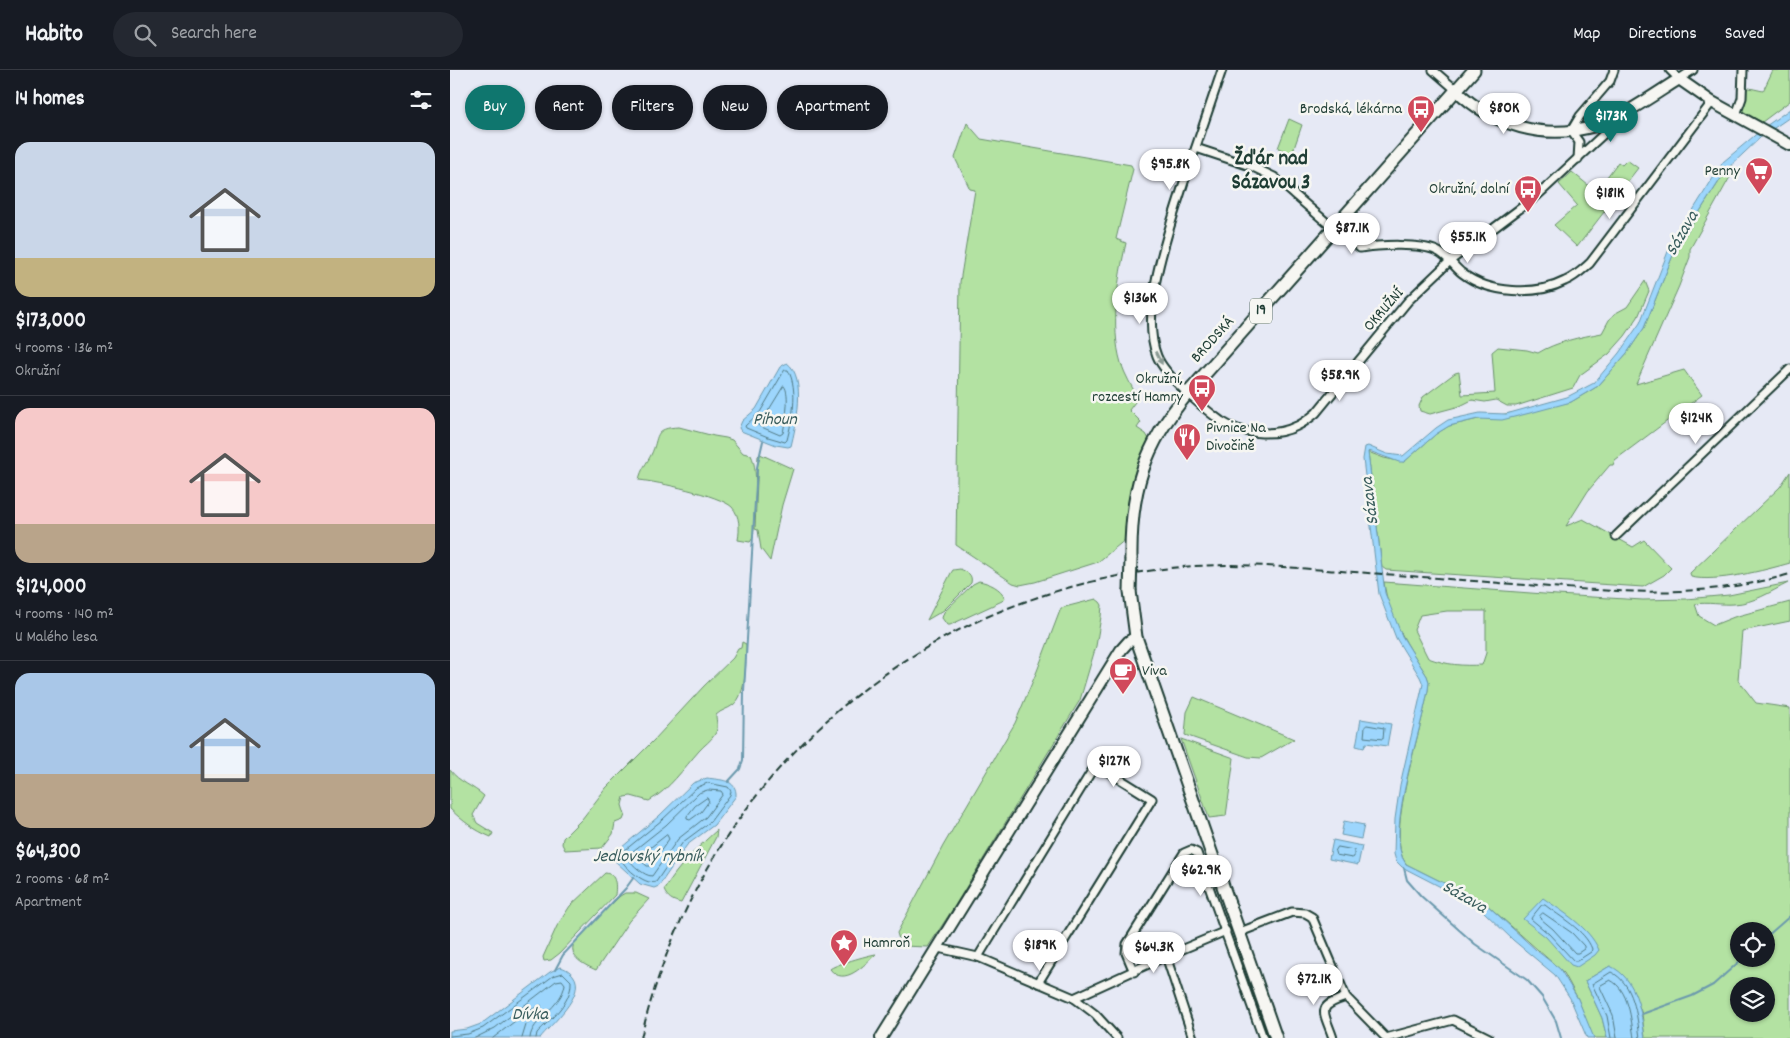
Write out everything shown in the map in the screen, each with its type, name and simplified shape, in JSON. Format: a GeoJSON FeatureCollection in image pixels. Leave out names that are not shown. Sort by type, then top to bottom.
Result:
{"type":"FeatureCollection","features":[{"type":"Feature","properties":{"kind":"main road","name":"BRODSKÁ"},"geometry":{"type":"LineString","coordinates":[[1136,637],[1130,591],[1132,511],[1142,470],[1162,427],[1188,393],[1474,70]]}},
{"type":"Feature","properties":{"kind":"main road","name":"19"},"geometry":{"type":"LineString","coordinates":[[1136,637],[1276,1038]]}},
{"type":"Feature","properties":{"kind":"street","name":"OKRUŽNÍ"},"geometry":{"type":"LineString","coordinates":[[1222,70],[1166,242],[1153,301],[1151,320],[1152,336],[1158,358],[1188,393],[1222,422],[1242,430],[1272,433],[1297,426],[1316,413],[1408,301],[1450,261],[1538,195],[1628,111]]}},
{"type":"Feature","properties":{"kind":"street"},"geometry":{"type":"LineString","coordinates":[[1433,70],[1486,114],[1518,128],[1548,132],[1571,131],[1595,126],[1628,111],[1693,70]]}},
{"type":"Feature","properties":{"kind":"street"},"geometry":{"type":"LineString","coordinates":[[1571,131],[1580,116],[1610,81],[1614,70]]}},
{"type":"Feature","properties":{"kind":"street"},"geometry":{"type":"LineString","coordinates":[[1670,70],[1679,79],[1712,102],[1790,145]]}},
{"type":"Feature","properties":{"kind":"street"},"geometry":{"type":"LineString","coordinates":[[1736,115],[1742,98],[1743,70]]}},
{"type":"Feature","properties":{"kind":"street"},"geometry":{"type":"LineString","coordinates":[[1196,148],[1253,167],[1274,177],[1360,248],[1422,246],[1439,251],[1463,274],[1476,281],[1497,288],[1519,291],[1538,290],[1564,282],[1577,275],[1590,263],[1712,102]]}},
{"type":"Feature","properties":{"kind":"street"},"geometry":{"type":"LineString","coordinates":[[1571,131],[1578,142],[1578,159]]}},
{"type":"Feature","properties":{"kind":"street"},"geometry":{"type":"LineString","coordinates":[[1616,536],[1790,369]]}},
{"type":"Feature","properties":{"kind":"street"},"geometry":{"type":"LineString","coordinates":[[881,1038],[1121,650],[1129,641],[1136,637]]}},
{"type":"Feature","properties":{"kind":"street"},"geometry":{"type":"LineString","coordinates":[[978,957],[1096,764],[1152,799],[1038,983]]}},
{"type":"Feature","properties":{"kind":"street"},"geometry":{"type":"LineString","coordinates":[[1134,972],[1126,953],[1127,944],[1184,853],[1191,850],[1197,853],[1263,1038]]}},
{"type":"Feature","properties":{"kind":"street"},"geometry":{"type":"LineString","coordinates":[[1240,932],[1292,912],[1305,913],[1312,917],[1346,997],[1386,1038],[1453,1020],[1489,1038]]}},
{"type":"Feature","properties":{"kind":"street"},"geometry":{"type":"LineString","coordinates":[[1074,998],[1226,931]]}},
{"type":"Feature","properties":{"kind":"street"},"geometry":{"type":"LineString","coordinates":[[938,948],[978,957],[1074,998],[1095,1014],[1117,1038]]}},
{"type":"Feature","properties":{"kind":"street"},"geometry":{"type":"LineString","coordinates":[[1166,956],[1193,1038]]}},
{"type":"Feature","properties":{"kind":"street"},"geometry":{"type":"LineString","coordinates":[[1333,1038],[1324,1011],[1329,1002],[1346,997]]}},
{"type":"Feature","properties":{"kind":"green space"},"geometry":{"type":"Polygon","coordinates":[[[1773,70],[1790,70],[1790,101],[1762,122],[1740,110],[1745,87],[1763,91],[1773,70]]]}},
{"type":"Feature","properties":{"kind":"green space"},"geometry":{"type":"Polygon","coordinates":[[[1289,119],[1302,125],[1292,154],[1278,148],[1289,119]]]}},
{"type":"Feature","properties":{"kind":"green space"},"geometry":{"type":"Polygon","coordinates":[[[967,123],[981,139],[1131,165],[1133,169],[1116,239],[1126,243],[1116,303],[1116,334],[1121,363],[1138,398],[1129,410],[1141,422],[1137,428],[1146,434],[1149,439],[1132,488],[1126,539],[1098,562],[1020,585],[1013,583],[956,545],[960,282],[975,190],[970,189],[955,158],[967,123]]]}},
{"type":"Feature","properties":{"kind":"green space"},"geometry":{"type":"Polygon","coordinates":[[[1627,160],[1638,168],[1577,247],[1554,225],[1577,205],[1559,184],[1572,172],[1594,190],[1597,189],[1601,192],[1608,184],[1604,181],[1618,162],[1622,165],[1627,160]]]}},
{"type":"Feature","properties":{"kind":"green space"},"geometry":{"type":"Polygon","coordinates":[[[1731,163],[1730,177],[1690,249],[1690,257],[1679,286],[1636,384],[1684,370],[1702,395],[1615,460],[1613,465],[1610,465],[1588,491],[1566,526],[1583,519],[1633,547],[1644,540],[1671,568],[1664,575],[1643,587],[1386,570],[1382,567],[1368,452],[1404,462],[1436,434],[1449,426],[1571,402],[1598,386],[1627,353],[1644,328],[1675,250],[1731,163]]]}},
{"type":"Feature","properties":{"kind":"green space"},"geometry":{"type":"Polygon","coordinates":[[[1645,281],[1649,291],[1638,317],[1609,354],[1580,375],[1573,388],[1516,406],[1507,406],[1496,400],[1485,402],[1472,400],[1460,406],[1430,414],[1420,411],[1419,406],[1423,397],[1459,372],[1462,395],[1495,393],[1492,352],[1498,347],[1538,353],[1560,343],[1602,333],[1609,320],[1614,314],[1627,307],[1645,281]]]}},
{"type":"Feature","properties":{"kind":"green space"},"geometry":{"type":"Polygon","coordinates":[[[679,427],[732,440],[743,453],[751,455],[754,462],[756,481],[754,529],[753,538],[750,542],[738,540],[737,514],[725,502],[688,490],[639,480],[654,449],[658,435],[664,429],[679,427]]]}},
{"type":"Feature","properties":{"kind":"green space"},"geometry":{"type":"Polygon","coordinates":[[[760,454],[793,469],[782,505],[770,561],[761,549],[758,530],[755,529],[758,456],[760,454]]]}},
{"type":"Feature","properties":{"kind":"green space"},"geometry":{"type":"Polygon","coordinates":[[[1790,472],[1790,563],[1727,577],[1691,577],[1690,573],[1780,487],[1790,472]]]}},
{"type":"Feature","properties":{"kind":"green space"},"geometry":{"type":"Polygon","coordinates":[[[960,569],[970,575],[971,583],[944,610],[927,620],[951,573],[953,570],[960,569]]]}},
{"type":"Feature","properties":{"kind":"green space"},"geometry":{"type":"Polygon","coordinates":[[[979,581],[994,586],[1001,591],[1005,598],[947,625],[942,618],[944,612],[973,584],[979,581]]]}},
{"type":"Feature","properties":{"kind":"green space"},"geometry":{"type":"Polygon","coordinates":[[[1384,582],[1643,600],[1729,595],[1788,583],[1748,602],[1695,604],[1699,616],[1714,625],[1734,617],[1790,602],[1790,621],[1742,631],[1738,680],[1756,703],[1790,708],[1790,1038],[1645,1038],[1642,1014],[1632,988],[1610,966],[1585,981],[1602,1018],[1607,1038],[1593,1038],[1578,999],[1564,973],[1486,904],[1406,864],[1400,849],[1399,829],[1402,804],[1429,682],[1400,631],[1390,607],[1384,582]],[[1447,611],[1420,615],[1414,630],[1428,658],[1455,664],[1482,665],[1486,653],[1486,611],[1447,611]]]}},
{"type":"Feature","properties":{"kind":"green space"},"geometry":{"type":"Polygon","coordinates":[[[1096,599],[1102,605],[1101,617],[1096,646],[1080,700],[928,947],[901,946],[897,933],[943,846],[1015,723],[1061,608],[1096,599]]]}},
{"type":"Feature","properties":{"kind":"green space"},"geometry":{"type":"Polygon","coordinates":[[[742,642],[746,644],[746,659],[745,677],[741,694],[733,705],[716,715],[717,729],[712,739],[670,785],[657,796],[649,801],[631,796],[624,797],[622,805],[625,815],[623,820],[615,823],[613,834],[602,848],[565,850],[562,844],[563,838],[582,819],[606,788],[733,658],[738,649],[741,648],[742,642]]]}},
{"type":"Feature","properties":{"kind":"green space"},"geometry":{"type":"Polygon","coordinates":[[[1194,697],[1294,739],[1261,758],[1248,757],[1185,735],[1187,712],[1194,697]]]}},
{"type":"Feature","properties":{"kind":"green space"},"geometry":{"type":"Polygon","coordinates":[[[1181,739],[1234,758],[1226,816],[1209,818],[1181,739]]]}},
{"type":"Feature","properties":{"kind":"green space"},"geometry":{"type":"Polygon","coordinates":[[[450,770],[484,796],[473,815],[477,823],[493,833],[491,837],[469,825],[450,809],[450,770]]]}},
{"type":"Feature","properties":{"kind":"green space"},"geometry":{"type":"Polygon","coordinates":[[[717,830],[716,837],[681,903],[671,899],[664,890],[669,881],[688,858],[717,830]]]}},
{"type":"Feature","properties":{"kind":"green space"},"geometry":{"type":"Polygon","coordinates":[[[605,873],[614,878],[615,895],[560,953],[551,960],[544,961],[543,957],[557,926],[570,906],[605,873]]]}},
{"type":"Feature","properties":{"kind":"green space"},"geometry":{"type":"Polygon","coordinates":[[[625,893],[636,893],[649,899],[629,921],[596,970],[575,957],[573,953],[574,943],[625,893]]]}},
{"type":"Feature","properties":{"kind":"green space"},"geometry":{"type":"Polygon","coordinates":[[[876,954],[860,968],[848,975],[836,974],[830,969],[852,960],[876,954]]]}},
{"type":"Feature","properties":{"kind":"water","name":"Sázava"},"geometry":{"type":"Polygon","coordinates":[[[1790,109],[1790,117],[1761,137],[1727,169],[1675,250],[1644,328],[1627,353],[1598,386],[1571,402],[1534,412],[1502,420],[1478,419],[1449,426],[1436,434],[1404,462],[1368,452],[1385,593],[1402,636],[1429,682],[1402,804],[1399,828],[1400,849],[1406,864],[1486,904],[1536,950],[1560,969],[1578,999],[1594,1038],[1587,1038],[1570,998],[1555,975],[1513,940],[1483,911],[1468,901],[1402,867],[1396,861],[1394,854],[1395,819],[1400,785],[1423,684],[1396,638],[1379,594],[1363,459],[1365,447],[1368,446],[1387,454],[1403,456],[1448,420],[1480,413],[1506,414],[1567,397],[1594,383],[1619,353],[1640,323],[1669,249],[1723,162],[1766,126],[1790,109]]]}},
{"type":"Feature","properties":{"kind":"water","name":"Pihoun"},"geometry":{"type":"Polygon","coordinates":[[[787,363],[797,379],[798,390],[795,427],[791,446],[788,447],[776,445],[741,431],[739,428],[742,421],[756,409],[780,367],[787,363]]]}},
{"type":"Feature","properties":{"kind":"water"},"geometry":{"type":"Polygon","coordinates":[[[1361,719],[1391,724],[1387,746],[1366,743],[1364,748],[1356,746],[1361,719]]]}},
{"type":"Feature","properties":{"kind":"water","name":"Jedlovský rybník"},"geometry":{"type":"Polygon","coordinates":[[[707,778],[731,783],[736,790],[736,796],[714,825],[687,845],[659,886],[654,888],[640,884],[615,861],[613,856],[693,783],[707,778]]]}},
{"type":"Feature","properties":{"kind":"water"},"geometry":{"type":"Polygon","coordinates":[[[1344,821],[1364,825],[1361,839],[1341,835],[1344,821]]]}},
{"type":"Feature","properties":{"kind":"water"},"geometry":{"type":"Polygon","coordinates":[[[1333,840],[1362,846],[1358,865],[1329,859],[1333,840]]]}},
{"type":"Feature","properties":{"kind":"water"},"geometry":{"type":"Polygon","coordinates":[[[1543,898],[1575,921],[1589,934],[1599,950],[1595,955],[1577,967],[1571,965],[1546,937],[1523,919],[1543,898]]]}},
{"type":"Feature","properties":{"kind":"water"},"geometry":{"type":"Polygon","coordinates":[[[1610,966],[1619,971],[1632,987],[1642,1017],[1645,1038],[1607,1038],[1602,1018],[1585,981],[1610,966]]]}},
{"type":"Feature","properties":{"kind":"water","name":"Dívka"},"geometry":{"type":"Polygon","coordinates":[[[560,967],[573,975],[576,991],[566,1009],[540,1038],[450,1038],[450,1031],[467,1029],[481,1024],[550,972],[560,967]]]}},
{"type":"Feature","properties":{"kind":"waterway"},"geometry":{"type":"LineString","coordinates":[[728,782],[740,769],[743,760],[744,691],[757,467],[763,441]]}},
{"type":"Feature","properties":{"kind":"waterway"},"geometry":{"type":"LineString","coordinates":[[1404,868],[1407,880],[1421,896],[1475,944],[1527,980],[1542,997],[1556,1021],[1561,1038]]}},
{"type":"Feature","properties":{"kind":"waterway"},"geometry":{"type":"LineString","coordinates":[[555,970],[563,955],[634,877]]}},
{"type":"Feature","properties":{"kind":"waterway"},"geometry":{"type":"LineString","coordinates":[[1775,929],[1790,916]]}},
{"type":"Feature","properties":{"kind":"waterway"},"geometry":{"type":"LineString","coordinates":[[1642,1014],[1692,996],[1713,985],[1733,967]]}},
{"type":"Feature","properties":{"kind":"railway"},"geometry":{"type":"LineString","coordinates":[[641,1038],[669,948],[709,865],[760,791],[822,725],[892,669],[971,624],[1056,591],[1148,571],[1199,566],[1266,566],[1608,591],[1645,592],[1718,588],[1754,583],[1790,574]]}},
{"type":"Feature","properties":{"kind":"place","name":"Brodská, lékárna"},"geometry":{"type":"Point","coordinates":[1421,133]}},
{"type":"Feature","properties":{"kind":"place","name":"Penny"},"geometry":{"type":"Point","coordinates":[1759,195]}},
{"type":"Feature","properties":{"kind":"place","name":"Okružní, dolní"},"geometry":{"type":"Point","coordinates":[1528,213]}},
{"type":"Feature","properties":{"kind":"place","name":"Okružní, rozcestí Hamry"},"geometry":{"type":"Point","coordinates":[1202,412]}},
{"type":"Feature","properties":{"kind":"place","name":"Pivnice Na Divočině"},"geometry":{"type":"Point","coordinates":[1187,461]}},
{"type":"Feature","properties":{"kind":"place","name":"Viva"},"geometry":{"type":"Point","coordinates":[1123,695]}},
{"type":"Feature","properties":{"kind":"place","name":"Hamroň"},"geometry":{"type":"Point","coordinates":[844,967]}},
{"type":"Feature","properties":{"kind":"district","name":"Žďár nad Sázavou 3"},"geometry":{"type":"Point","coordinates":[1271,172]}}]}
